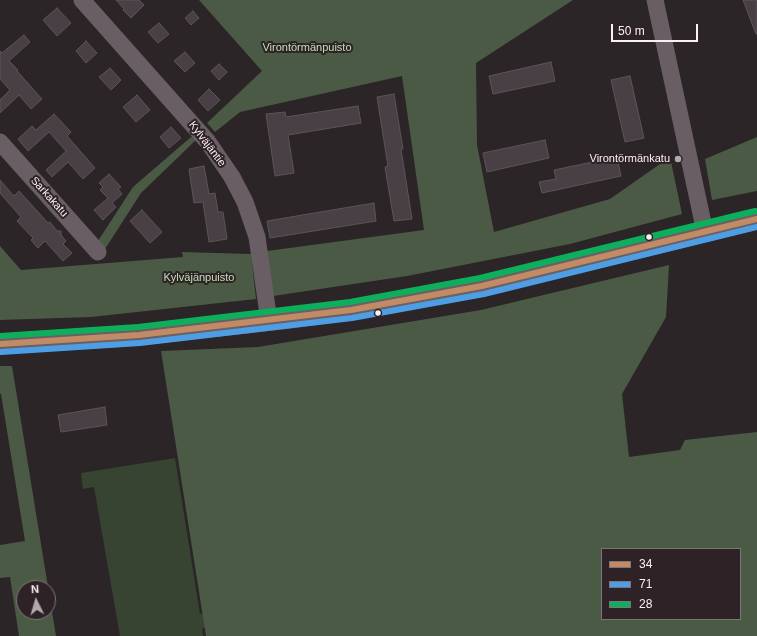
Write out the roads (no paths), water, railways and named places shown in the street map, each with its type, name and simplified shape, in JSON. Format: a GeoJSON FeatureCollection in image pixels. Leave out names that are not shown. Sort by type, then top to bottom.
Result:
{"type":"FeatureCollection","features":[{"type":"Feature","properties":{"kind":"main road"},"geometry":{"type":"LineString","coordinates":[[0,344],[139,335],[269,321],[351,310],[482,286],[757,219]]}},
{"type":"Feature","properties":{"kind":"street","name":"Kylväjäntie"},"geometry":{"type":"LineString","coordinates":[[82,0],[208,142],[232,177],[245,202],[257,237],[269,321]]}},
{"type":"Feature","properties":{"kind":"street"},"geometry":{"type":"LineString","coordinates":[[655,0],[705,232]]}},
{"type":"Feature","properties":{"kind":"street","name":"Sarkakatu"},"geometry":{"type":"LineString","coordinates":[[0,142],[98,252]]}},
{"type":"Feature","properties":{"kind":"place","name":"Virontörmänkatu"},"geometry":{"type":"Point","coordinates":[678,159]}},
{"type":"Feature","properties":{"kind":"park label","name":"Virontörmänpuisto"},"geometry":{"type":"Point","coordinates":[307,48]}},
{"type":"Feature","properties":{"kind":"park label","name":"Kylväjänpuisto"},"geometry":{"type":"Point","coordinates":[199,278]}}]}
